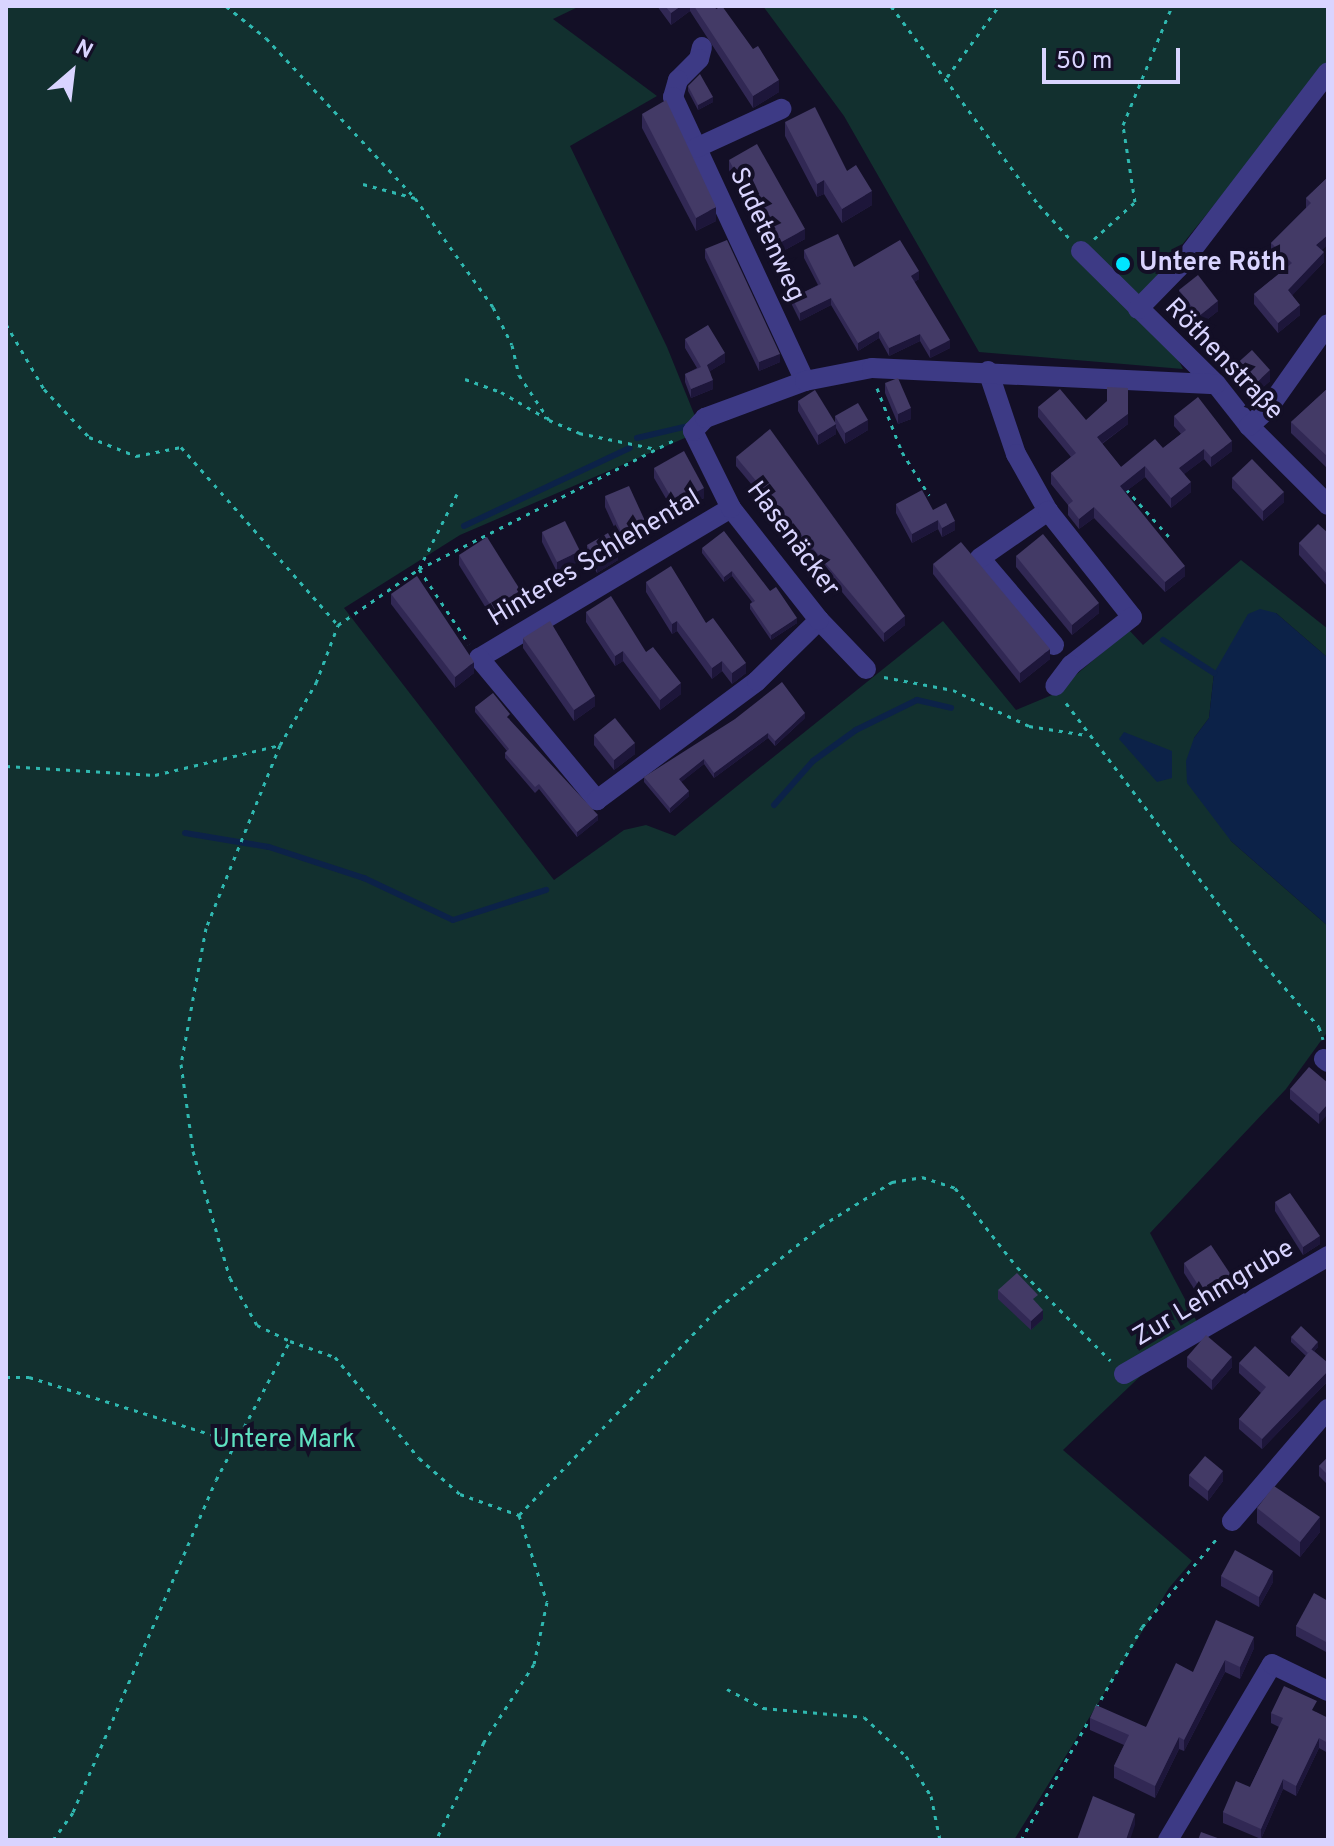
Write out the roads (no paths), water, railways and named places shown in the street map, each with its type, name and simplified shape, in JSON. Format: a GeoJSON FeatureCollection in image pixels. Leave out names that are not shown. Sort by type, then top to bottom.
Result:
{"type":"FeatureCollection","features":[{"type":"Feature","properties":{"kind":"street","name":"Sudetenweg"},"geometry":{"type":"LineString","coordinates":[[702,47],[699,59],[674,88],[679,111],[805,381]]}},
{"type":"Feature","properties":{"kind":"street"},"geometry":{"type":"LineString","coordinates":[[1138,309],[1179,267],[1328,72]]}},
{"type":"Feature","properties":{"kind":"street"},"geometry":{"type":"LineString","coordinates":[[696,148],[781,109]]}},
{"type":"Feature","properties":{"kind":"street","name":"Röthenstraße"},"geometry":{"type":"LineString","coordinates":[[1081,251],[1216,384],[1249,426],[1328,505]]}},
{"type":"Feature","properties":{"kind":"street"},"geometry":{"type":"LineString","coordinates":[[1249,426],[1267,410],[1328,324]]}},
{"type":"Feature","properties":{"kind":"street"},"geometry":{"type":"LineString","coordinates":[[805,381],[872,368],[1216,384]]}},
{"type":"Feature","properties":{"kind":"street"},"geometry":{"type":"LineString","coordinates":[[988,371],[1016,454],[1048,511],[1132,617],[1071,665],[1055,686]]}},
{"type":"Feature","properties":{"kind":"street","name":"Hasenäcker"},"geometry":{"type":"LineString","coordinates":[[805,381],[705,418],[693,431],[731,508],[819,620],[866,669]]}},
{"type":"Feature","properties":{"kind":"street","name":"Hinteres Schlehental"},"geometry":{"type":"LineString","coordinates":[[731,508],[479,658],[597,800],[757,681],[819,620]]}},
{"type":"Feature","properties":{"kind":"street"},"geometry":{"type":"LineString","coordinates":[[1048,511],[980,558],[1054,645]]}},
{"type":"Feature","properties":{"kind":"street","name":"Zur Lehmgrube"},"geometry":{"type":"LineString","coordinates":[[1124,1374],[1328,1256]]}},
{"type":"Feature","properties":{"kind":"street"},"geometry":{"type":"LineString","coordinates":[[1232,1521],[1324,1420]]}},
{"type":"Feature","properties":{"kind":"street"},"geometry":{"type":"LineString","coordinates":[[1168,1840],[1272,1664],[1328,1691]]}},
{"type":"Feature","properties":{"kind":"water"},"geometry":{"type":"Polygon","coordinates":[[[1260,609],[1276,613],[1328,658],[1328,926],[1231,841],[1187,783],[1186,761],[1194,738],[1209,718],[1214,673],[1248,614],[1260,609]]]}},
{"type":"Feature","properties":{"kind":"water"},"geometry":{"type":"Polygon","coordinates":[[[1124,732],[1172,751],[1172,778],[1157,782],[1119,739],[1124,732]]]}},
{"type":"Feature","properties":{"kind":"waterway"},"geometry":{"type":"LineString","coordinates":[[637,438],[688,426]]}},
{"type":"Feature","properties":{"kind":"waterway"},"geometry":{"type":"LineString","coordinates":[[464,526],[630,448]]}},
{"type":"Feature","properties":{"kind":"waterway"},"geometry":{"type":"LineString","coordinates":[[1163,640],[1214,673]]}},
{"type":"Feature","properties":{"kind":"waterway"},"geometry":{"type":"LineString","coordinates":[[774,805],[813,761],[856,730],[917,700],[951,708]]}},
{"type":"Feature","properties":{"kind":"waterway"},"geometry":{"type":"LineString","coordinates":[[185,833],[269,847],[364,878],[453,920],[546,890]]}},
{"type":"Feature","properties":{"kind":"place","name":"Untere Röth"},"geometry":{"type":"Point","coordinates":[1123,264]}},
{"type":"Feature","properties":{"kind":"park label","name":"Untere Mark"},"geometry":{"type":"Point","coordinates":[284,1441]}}]}
